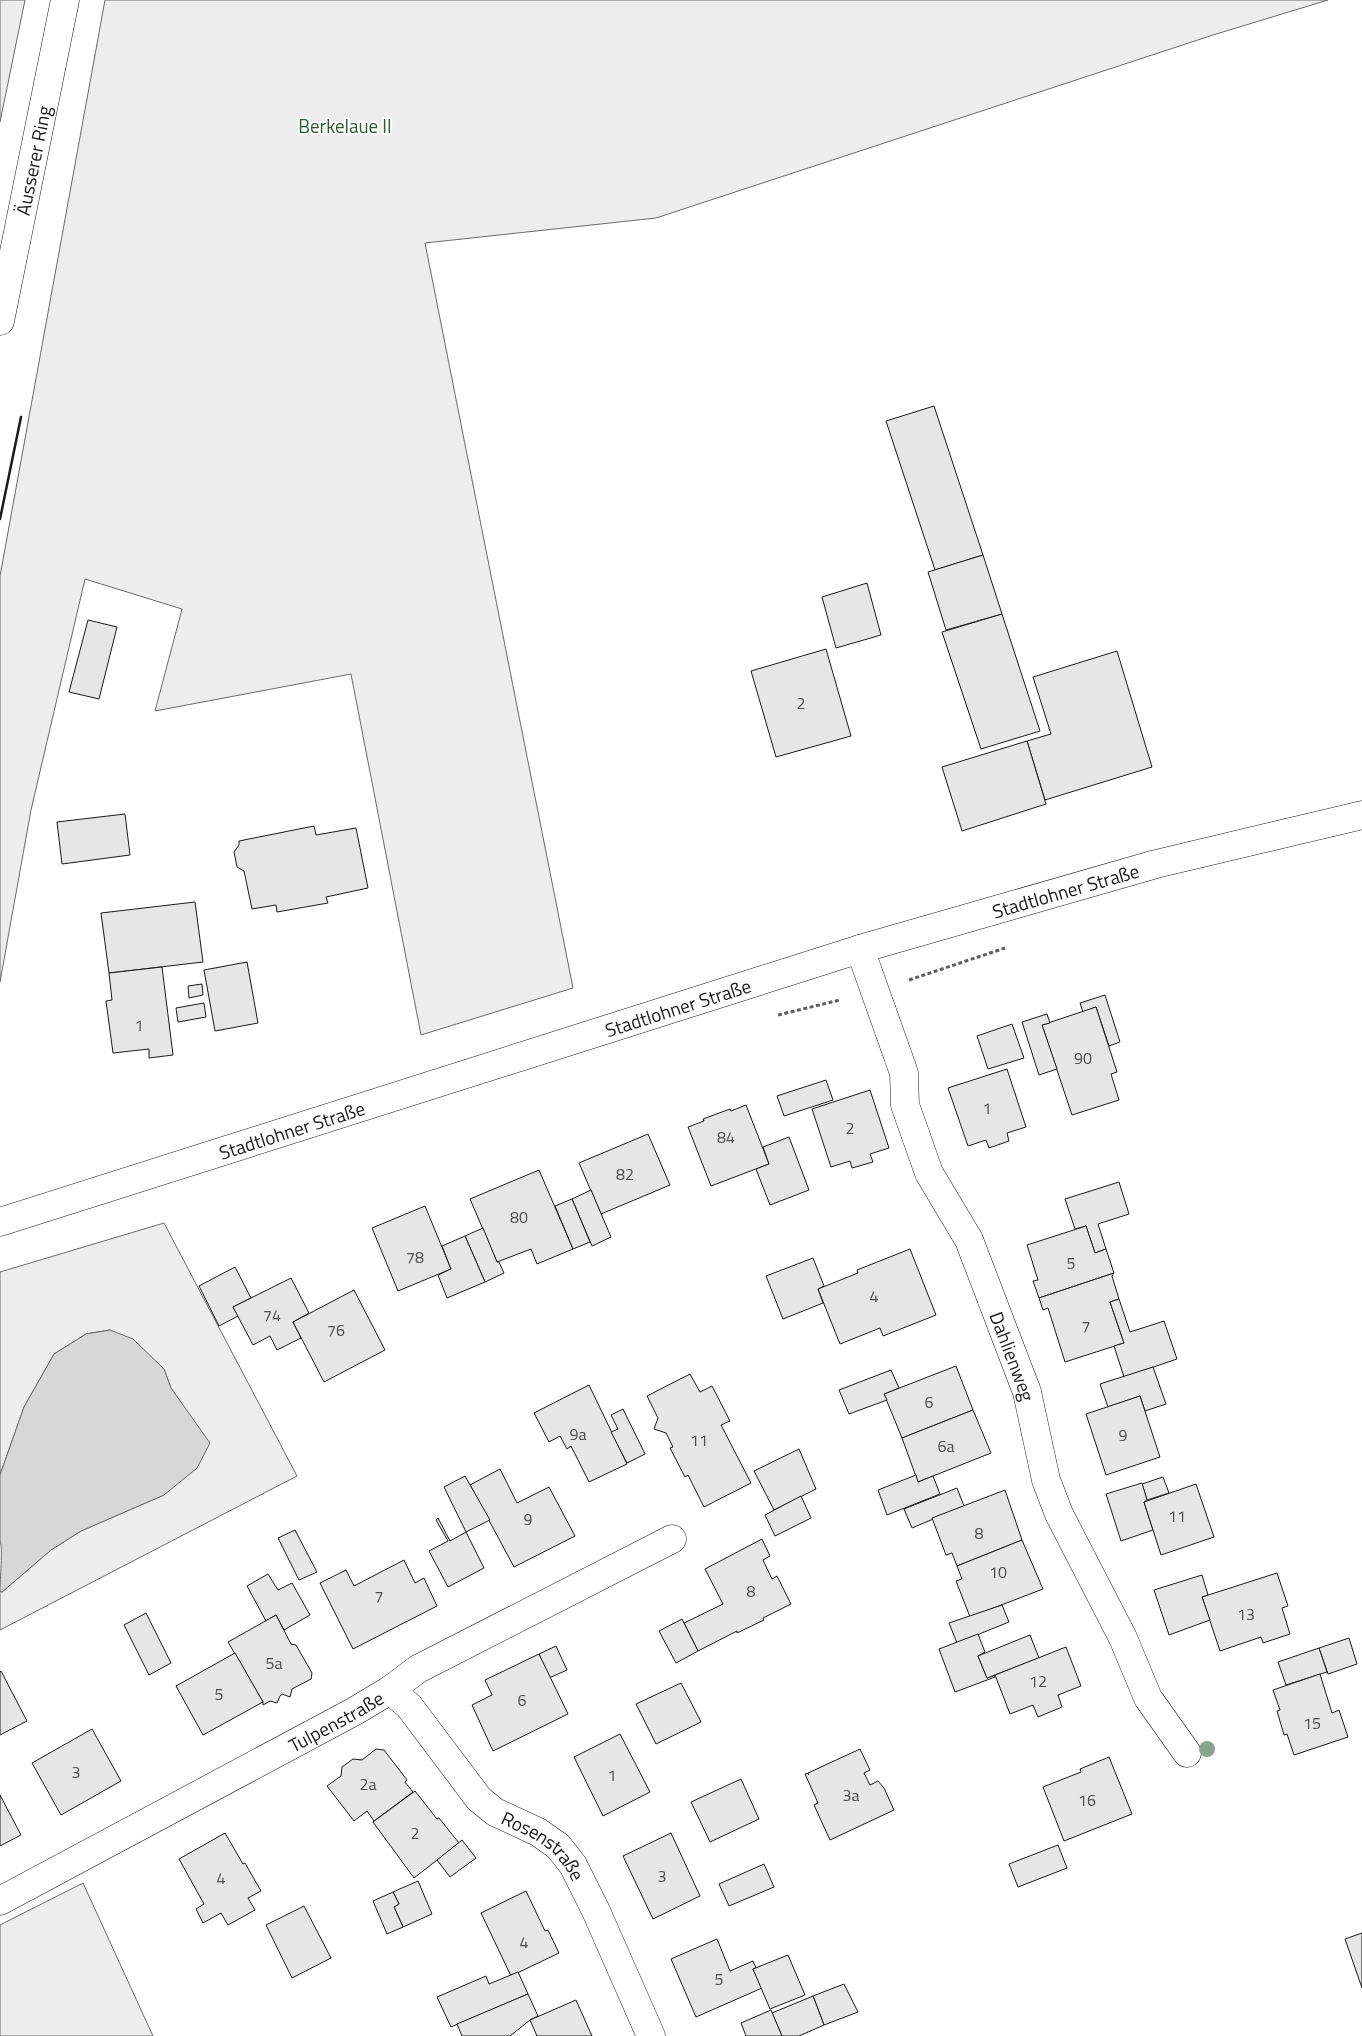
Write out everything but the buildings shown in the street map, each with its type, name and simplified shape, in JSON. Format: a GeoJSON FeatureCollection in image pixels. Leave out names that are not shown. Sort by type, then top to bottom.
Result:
{"type":"FeatureCollection","features":[{"type":"Feature","properties":{"kind":"street","name":"Äusserer Ring"},"geometry":{"type":"LineString","coordinates":[[0,321],[65,0]]}},
{"type":"Feature","properties":{"kind":"street","name":"Stadtlohner Straße"},"geometry":{"type":"LineString","coordinates":[[0,1222],[860,949],[1156,864],[1362,815]]}},
{"type":"Feature","properties":{"kind":"street","name":"Dahlienweg"},"geometry":{"type":"LineString","coordinates":[[860,949],[904,1073],[905,1104],[929,1172],[969,1240],[1027,1392],[1046,1480],[1059,1514],[1123,1638],[1148,1698],[1187,1753]]}},
{"type":"Feature","properties":{"kind":"street","name":"Tulpenstraße"},"geometry":{"type":"LineString","coordinates":[[0,1901],[355,1711],[390,1690],[418,1669],[447,1653],[672,1539]]}},
{"type":"Feature","properties":{"kind":"street","name":"Rosenstraße"},"geometry":{"type":"LineString","coordinates":[[390,1690],[409,1706],[479,1799],[495,1812],[538,1832],[558,1846],[573,1864],[596,1911],[651,2036]]}},
{"type":"Feature","properties":{"kind":"path"},"geometry":{"type":"LineString","coordinates":[[770,1017],[875,991],[1014,945]]}},
{"type":"Feature","properties":{"kind":"shaded area"},"geometry":{"type":"Polygon","coordinates":[[[0,0],[25,0],[0,122],[0,0]]]}},
{"type":"Feature","properties":{"kind":"shaded area"},"geometry":{"type":"Polygon","coordinates":[[[105,0],[1328,0],[1213,35],[656,218],[425,243],[573,988],[421,1035],[351,674],[155,711],[182,609],[85,579],[31,810],[0,982],[0,576],[105,0]]]}},
{"type":"Feature","properties":{"kind":"shaded area"},"geometry":{"type":"Polygon","coordinates":[[[164,1223],[297,1476],[0,1630],[0,1591],[2,1592],[51,1550],[81,1531],[164,1495],[209,1443],[171,1388],[164,1369],[110,1330],[86,1334],[54,1354],[24,1407],[0,1475],[0,1272],[164,1223]]]}},
{"type":"Feature","properties":{"kind":"shaded area"},"geometry":{"type":"Polygon","coordinates":[[[110,1330],[133,1339],[164,1369],[171,1388],[210,1443],[197,1468],[164,1495],[81,1531],[51,1550],[2,1592],[0,1591],[0,1475],[24,1407],[54,1354],[86,1334],[110,1330]]]}},
{"type":"Feature","properties":{"kind":"shaded area"},"geometry":{"type":"Polygon","coordinates":[[[83,1883],[153,2036],[0,2036],[0,1925],[83,1883]]]}},
{"type":"Feature","properties":{"kind":"wall"},"geometry":{"type":"LineString","coordinates":[[0,519],[21,417]]}},
{"type":"Feature","properties":{"kind":"park label","name":"Berkelaue II"},"geometry":{"type":"Point","coordinates":[345,125]}}]}
